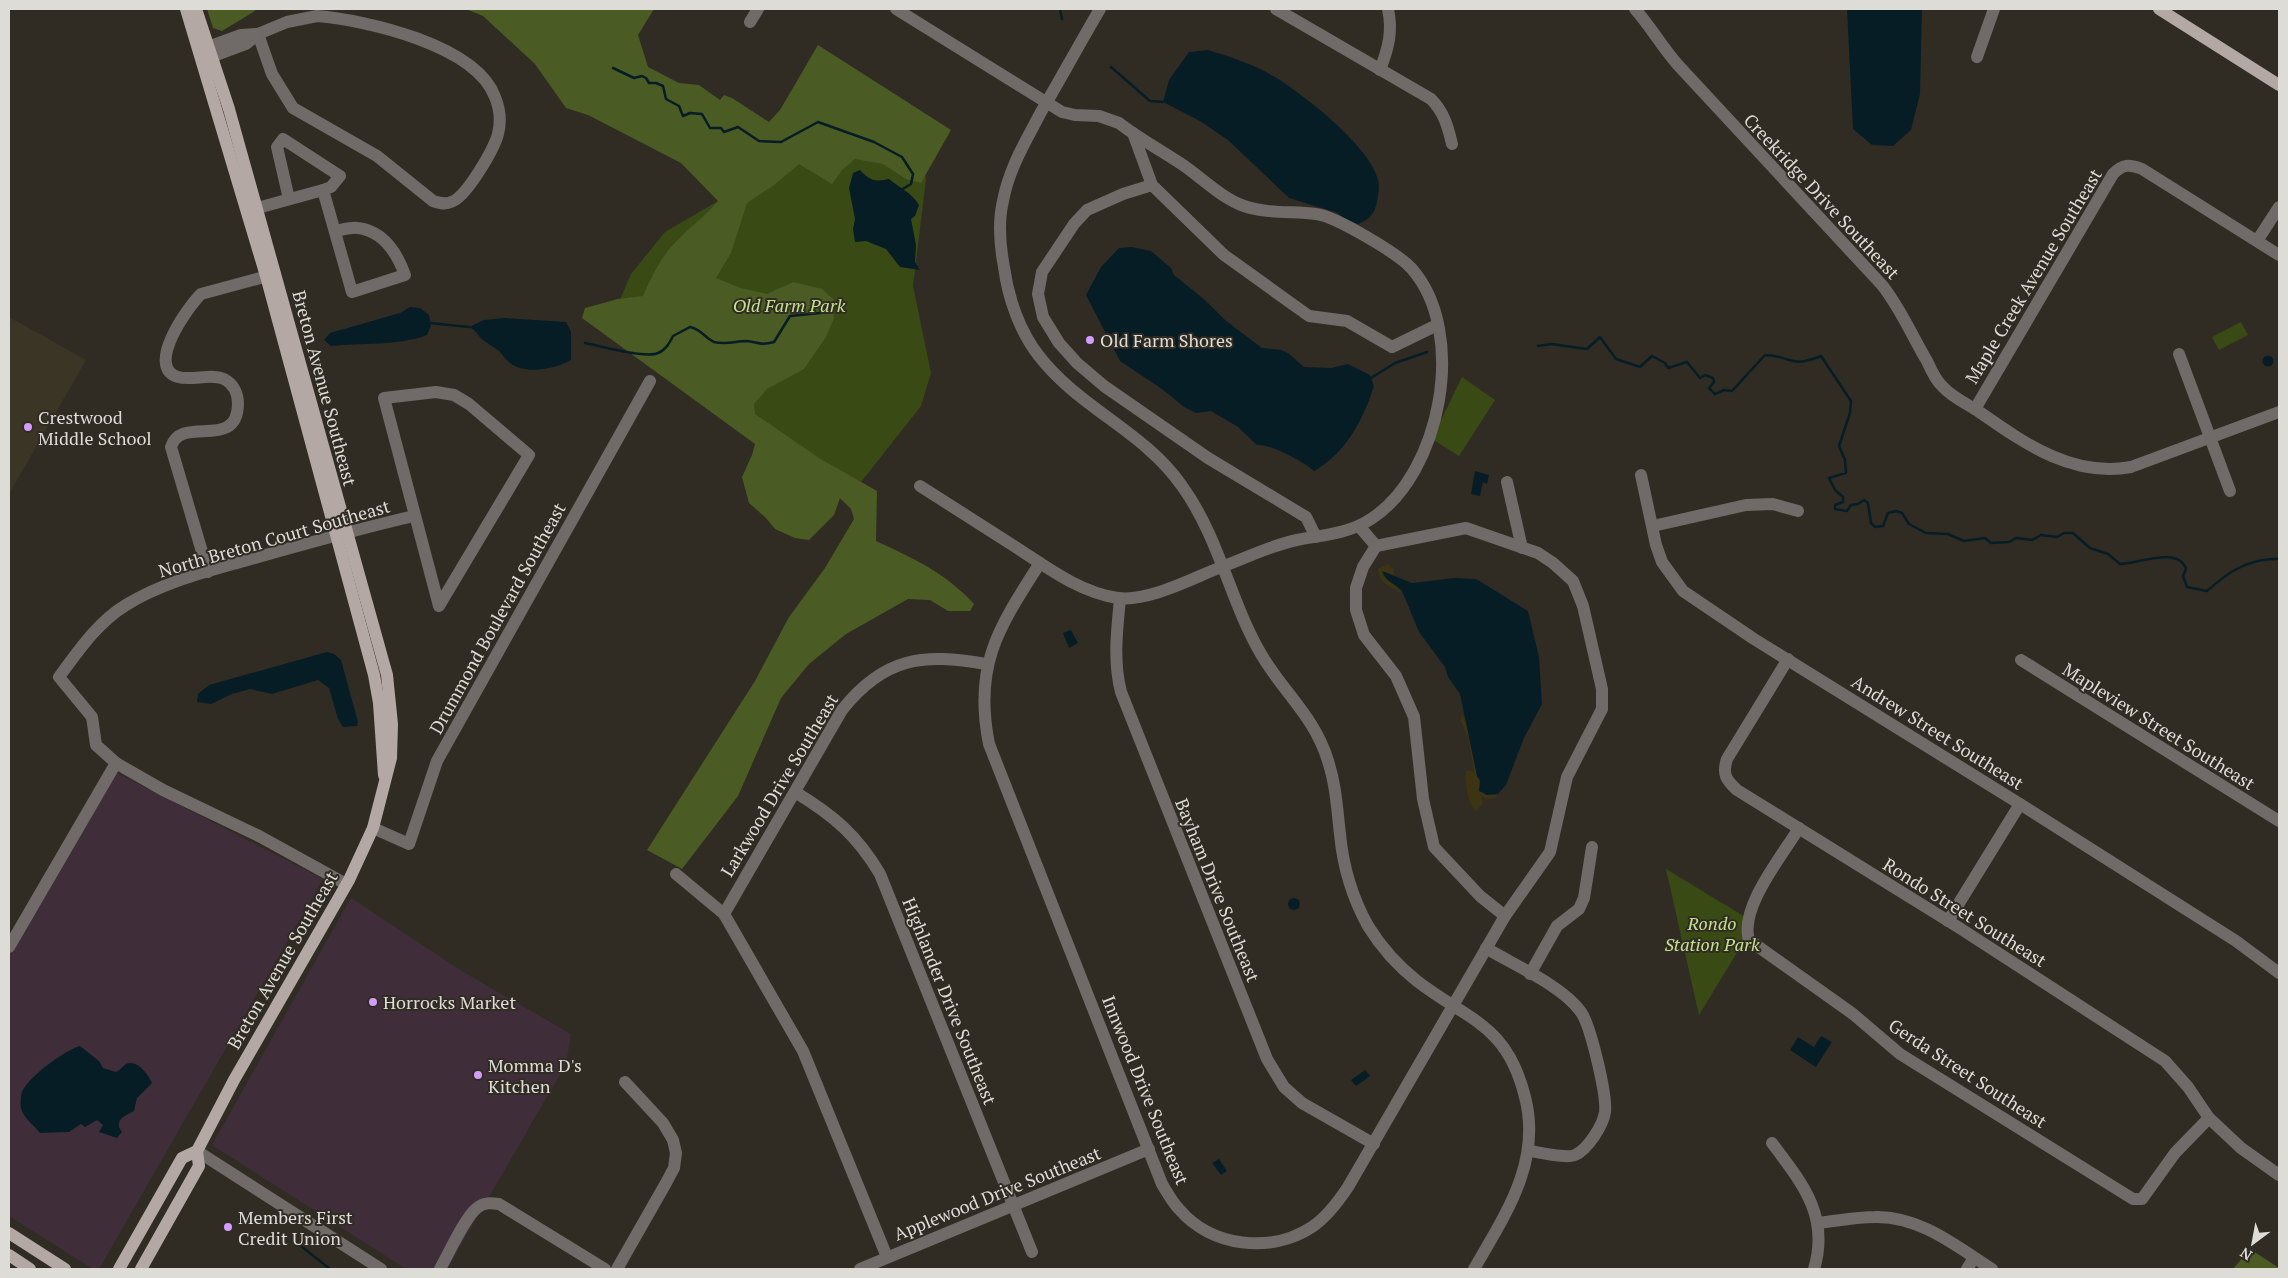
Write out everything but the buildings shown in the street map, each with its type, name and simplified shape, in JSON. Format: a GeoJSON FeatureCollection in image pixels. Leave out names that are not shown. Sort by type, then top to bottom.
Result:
{"type":"FeatureCollection","features":[{"type":"Feature","properties":{"kind":"main road","name":"Breton Avenue Southeast"},"geometry":{"type":"LineString","coordinates":[[119,1269],[182,1158],[197,1151],[234,1080],[346,884],[373,828],[385,780],[381,758],[379,703],[374,674],[340,533],[252,210],[229,109],[186,9]]}},
{"type":"Feature","properties":{"kind":"main road","name":"Breton Avenue Southeast"},"geometry":{"type":"LineString","coordinates":[[196,9],[206,53]]}},
{"type":"Feature","properties":{"kind":"main road"},"geometry":{"type":"LineString","coordinates":[[2159,9],[2279,85]]}},
{"type":"Feature","properties":{"kind":"main road","name":"Breton Avenue Southeast"},"geometry":{"type":"LineString","coordinates":[[141,1269],[200,1166],[197,1151]]}},
{"type":"Feature","properties":{"kind":"main road"},"geometry":{"type":"LineString","coordinates":[[170,1179],[173,1181],[175,1204],[170,1219]]}},
{"type":"Feature","properties":{"kind":"main road"},"geometry":{"type":"LineString","coordinates":[[9,1233],[65,1269]]}},
{"type":"Feature","properties":{"kind":"main road"},"geometry":{"type":"LineString","coordinates":[[9,1256],[30,1269]]}},
{"type":"Feature","properties":{"kind":"street"},"geometry":{"type":"LineString","coordinates":[[750,22],[758,9]]}},
{"type":"Feature","properties":{"kind":"street"},"geometry":{"type":"LineString","coordinates":[[896,9],[1046,103],[1075,115],[1099,116],[1119,123],[1132,134],[1242,206],[1253,209],[1317,214],[1334,218],[1392,254],[1410,267],[1420,279],[1427,292],[1437,325],[1441,348],[1441,380],[1436,412],[1426,448],[1417,468],[1397,497],[1373,518],[1359,526],[1271,547],[1167,589],[1120,599],[1084,588],[1040,563],[920,486]]}},
{"type":"Feature","properties":{"kind":"street"},"geometry":{"type":"LineString","coordinates":[[1100,9],[1015,160],[1003,201],[1000,231],[1004,268],[1011,301],[1020,322],[1040,357],[1067,385],[1154,453],[1182,485],[1197,510],[1261,655],[1310,720],[1324,749],[1334,780],[1346,871],[1362,914],[1374,934],[1402,968],[1491,1032],[1503,1046],[1517,1070],[1527,1101],[1529,1151],[1518,1190],[1474,1269]]}},
{"type":"Feature","properties":{"kind":"street"},"geometry":{"type":"LineString","coordinates":[[1276,9],[1431,99],[1447,123],[1452,144]]}},
{"type":"Feature","properties":{"kind":"street"},"geometry":{"type":"LineString","coordinates":[[1380,70],[1390,44],[1391,21],[1388,9]]}},
{"type":"Feature","properties":{"kind":"street","name":"Creekridge Drive Southeast"},"geometry":{"type":"LineString","coordinates":[[1636,9],[1652,29],[1660,45],[1882,285],[1901,311],[1943,388],[2053,458],[2094,469],[2131,467],[2279,412]]}},
{"type":"Feature","properties":{"kind":"street"},"geometry":{"type":"LineString","coordinates":[[1977,57],[1994,9]]}},
{"type":"Feature","properties":{"kind":"street"},"geometry":{"type":"LineString","coordinates":[[206,53],[246,44],[258,34],[287,22],[317,16],[337,18],[414,38],[444,49],[480,75],[495,94],[499,108],[498,133],[494,146],[462,195],[452,202],[441,204],[433,201],[377,156],[293,108],[272,74],[258,34]]}},
{"type":"Feature","properties":{"kind":"street"},"geometry":{"type":"LineString","coordinates":[[1132,134],[1152,185],[1224,256],[1309,316],[1347,321],[1392,347],[1437,325]]}},
{"type":"Feature","properties":{"kind":"street"},"geometry":{"type":"LineString","coordinates":[[252,210],[331,187],[340,176],[283,139],[277,147],[289,199]]}},
{"type":"Feature","properties":{"kind":"street","name":"Maple Creek Avenue Southeast"},"geometry":{"type":"LineString","coordinates":[[1975,409],[2113,174],[2126,165],[2142,170],[2257,241]]}},
{"type":"Feature","properties":{"kind":"street"},"geometry":{"type":"LineString","coordinates":[[1152,185],[1123,194],[1087,210],[1074,224],[1042,272],[1038,294],[1043,317],[1065,350],[1104,386],[1208,458],[1306,517],[1316,537]]}},
{"type":"Feature","properties":{"kind":"street"},"geometry":{"type":"LineString","coordinates":[[323,190],[352,292],[406,275],[398,255],[385,240],[371,232],[357,228],[335,232]]}},
{"type":"Feature","properties":{"kind":"street"},"geometry":{"type":"LineString","coordinates":[[2279,207],[2257,241],[2279,255]]}},
{"type":"Feature","properties":{"kind":"street"},"geometry":{"type":"LineString","coordinates":[[208,572],[170,446],[176,435],[182,432],[213,432],[227,426],[236,414],[237,394],[233,386],[224,380],[184,378],[173,374],[165,365],[165,357],[174,334],[192,303],[200,294],[270,275]]}},
{"type":"Feature","properties":{"kind":"street"},"geometry":{"type":"LineString","coordinates":[[2179,354],[2230,491]]}},
{"type":"Feature","properties":{"kind":"street","name":"Drummond Boulevard Southeast"},"geometry":{"type":"LineString","coordinates":[[373,828],[409,844],[437,761],[650,381]]}},
{"type":"Feature","properties":{"kind":"street","name":"North Breton Court Southeast"},"geometry":{"type":"LineString","coordinates":[[436,392],[454,395],[469,404],[529,455],[439,606],[414,516],[384,398],[436,392]]}},
{"type":"Feature","properties":{"kind":"street","name":"Andrew Street Southeast"},"geometry":{"type":"LineString","coordinates":[[1641,475],[1662,562],[1683,591],[1717,615],[2236,941],[2279,973]]}},
{"type":"Feature","properties":{"kind":"street"},"geometry":{"type":"LineString","coordinates":[[1507,482],[1522,548]]}},
{"type":"Feature","properties":{"kind":"street"},"geometry":{"type":"LineString","coordinates":[[1653,526],[1746,505],[1772,504],[1798,511]]}},
{"type":"Feature","properties":{"kind":"street","name":"North Breton Court Southeast"},"geometry":{"type":"LineString","coordinates":[[116,762],[96,745],[92,717],[60,677],[94,630],[125,605],[178,581],[340,533],[414,516]]}},
{"type":"Feature","properties":{"kind":"street"},"geometry":{"type":"LineString","coordinates":[[1359,526],[1376,546],[1363,567],[1356,588],[1356,610],[1364,635],[1396,676],[1414,717],[1423,799],[1434,847],[1480,896],[1504,916]]}},
{"type":"Feature","properties":{"kind":"street","name":"Innwood Drive Southeast"},"geometry":{"type":"LineString","coordinates":[[1040,563],[1006,616],[986,664],[983,714],[991,752],[1162,1184],[1179,1210],[1211,1233],[1225,1239],[1251,1244],[1283,1240],[1312,1226],[1336,1204],[1374,1144],[1504,916],[1550,852],[1561,796],[1567,778],[1602,709],[1602,689],[1583,606],[1573,581],[1538,553],[1466,528],[1376,546]]}},
{"type":"Feature","properties":{"kind":"street","name":"Bayham Drive Southeast"},"geometry":{"type":"LineString","coordinates":[[1120,599],[1115,652],[1121,692],[1267,1059],[1284,1087],[1302,1103],[1374,1144]]}},
{"type":"Feature","properties":{"kind":"street","name":"Larkwood Drive Southeast"},"geometry":{"type":"LineString","coordinates":[[724,914],[842,710],[864,685],[902,663],[921,659],[950,658],[986,664]]}},
{"type":"Feature","properties":{"kind":"street","name":"Rondo Street Southeast"},"geometry":{"type":"LineString","coordinates":[[1788,659],[1727,759],[1724,770],[1726,780],[1737,790],[1948,921],[2164,1060],[2188,1087],[2209,1118],[2241,1148],[2279,1175]]}},
{"type":"Feature","properties":{"kind":"street","name":"Mapleview Street Southeast"},"geometry":{"type":"LineString","coordinates":[[2021,660],[2279,821]]}},
{"type":"Feature","properties":{"kind":"street"},"geometry":{"type":"LineString","coordinates":[[9,947],[116,762],[163,790],[259,836],[346,884]]}},
{"type":"Feature","properties":{"kind":"street","name":"Highlander Drive Southeast"},"geometry":{"type":"LineString","coordinates":[[796,792],[843,824],[864,848],[880,874],[1032,1252]]}},
{"type":"Feature","properties":{"kind":"street"},"geometry":{"type":"LineString","coordinates":[[1948,921],[2020,804]]}},
{"type":"Feature","properties":{"kind":"street","name":"Gerda Street Southeast"},"geometry":{"type":"LineString","coordinates":[[1799,828],[1757,896],[1746,930],[1749,940],[1848,1010],[1900,1054],[2133,1199],[2142,1199],[2148,1193],[2175,1153],[2209,1118]]}},
{"type":"Feature","properties":{"kind":"street"},"geometry":{"type":"LineString","coordinates":[[1530,974],[1557,926],[1579,908],[1584,898],[1592,847]]}},
{"type":"Feature","properties":{"kind":"street"},"geometry":{"type":"LineString","coordinates":[[676,874],[724,914],[803,1051],[887,1257]]}},
{"type":"Feature","properties":{"kind":"street"},"geometry":{"type":"LineString","coordinates":[[1486,948],[1564,996],[1578,1008],[1585,1018],[1589,1029],[1605,1106],[1604,1116],[1583,1150],[1573,1156],[1529,1151]]}},
{"type":"Feature","properties":{"kind":"street"},"geometry":{"type":"LineString","coordinates":[[617,1269],[674,1168],[676,1153],[673,1140],[663,1123],[625,1082]]}},
{"type":"Feature","properties":{"kind":"street"},"geometry":{"type":"LineString","coordinates":[[1772,1143],[1802,1184],[1814,1209],[1818,1223],[1818,1246],[1814,1269]]}},
{"type":"Feature","properties":{"kind":"street","name":"Applewood Drive Southeast"},"geometry":{"type":"LineString","coordinates":[[860,1269],[1149,1149]]}},
{"type":"Feature","properties":{"kind":"street"},"geometry":{"type":"LineString","coordinates":[[197,1151],[381,1269]]}},
{"type":"Feature","properties":{"kind":"street"},"geometry":{"type":"LineString","coordinates":[[440,1269],[470,1216],[476,1208],[487,1203],[500,1204],[605,1269]]}},
{"type":"Feature","properties":{"kind":"street"},"geometry":{"type":"LineString","coordinates":[[1818,1223],[1876,1217],[1900,1219],[1930,1230],[1992,1269]]}},
{"type":"Feature","properties":{"kind":"street"},"geometry":{"type":"LineString","coordinates":[[1967,1269],[1974,1258]]}},
{"type":"Feature","properties":{"kind":"shaded area","name":"Crestwood Middle School"},"geometry":{"type":"Polygon","coordinates":[[[9,317],[86,360],[9,494],[9,317]]]}},
{"type":"Feature","properties":{"kind":"shaded area"},"geometry":{"type":"Polygon","coordinates":[[[117,773],[323,879],[99,1269],[93,1269],[9,1216],[9,947],[117,773]]]}},
{"type":"Feature","properties":{"kind":"shaded area"},"geometry":{"type":"Polygon","coordinates":[[[351,898],[465,973],[571,1034],[566,1064],[447,1269],[406,1269],[212,1145],[351,898]]]}},
{"type":"Feature","properties":{"kind":"green space"},"geometry":{"type":"Polygon","coordinates":[[[207,9],[254,9],[255,11],[222,31],[213,28],[207,9]]]}},
{"type":"Feature","properties":{"kind":"green space"},"geometry":{"type":"Polygon","coordinates":[[[466,9],[654,9],[638,35],[648,67],[679,83],[699,85],[720,100],[724,95],[732,98],[769,122],[780,110],[818,45],[951,130],[921,183],[906,179],[883,164],[855,159],[842,170],[832,184],[799,164],[774,185],[747,203],[731,253],[716,278],[741,288],[767,294],[793,282],[822,289],[833,299],[834,318],[826,337],[804,369],[767,389],[754,404],[755,414],[819,458],[877,491],[876,541],[928,567],[952,583],[974,604],[970,611],[948,611],[930,600],[908,599],[846,634],[809,664],[781,698],[738,796],[682,869],[647,850],[755,681],[789,617],[825,568],[854,519],[851,509],[840,498],[834,515],[809,540],[795,538],[775,529],[749,503],[742,477],[755,444],[582,318],[585,308],[618,299],[643,296],[668,250],[718,201],[681,163],[588,115],[566,108],[535,64],[483,16],[466,9]]]}},
{"type":"Feature","properties":{"kind":"green space","name":"Old Farm Park"},"geometry":{"type":"Polygon","coordinates":[[[840,94],[916,141],[926,179],[913,286],[931,373],[921,406],[861,482],[751,430],[607,330],[631,274],[665,232],[768,172],[840,94]]]}},
{"type":"Feature","properties":{"kind":"green space"},"geometry":{"type":"Polygon","coordinates":[[[2241,322],[2248,335],[2219,350],[2212,337],[2241,322]]]}},
{"type":"Feature","properties":{"kind":"green space"},"geometry":{"type":"Polygon","coordinates":[[[1462,377],[1495,400],[1459,456],[1432,439],[1462,377]]]}},
{"type":"Feature","properties":{"kind":"green space","name":"Rondo Station Park"},"geometry":{"type":"Polygon","coordinates":[[[1666,869],[1755,923],[1699,1015],[1666,869]]]}},
{"type":"Feature","properties":{"kind":"green space"},"geometry":{"type":"Polygon","coordinates":[[[2250,1249],[2279,1268],[2279,1269],[2233,1269],[2250,1249]]]}},
{"type":"Feature","properties":{"kind":"sand"},"geometry":{"type":"Polygon","coordinates":[[[1388,564],[1394,570],[1393,575],[1384,571],[1403,595],[1381,580],[1378,569],[1388,564]]]}},
{"type":"Feature","properties":{"kind":"sand"},"geometry":{"type":"Polygon","coordinates":[[[1463,715],[1470,734],[1477,776],[1485,795],[1497,795],[1495,798],[1488,799],[1481,796],[1483,803],[1476,812],[1469,798],[1467,788],[1465,772],[1469,770],[1474,773],[1474,770],[1468,737],[1460,719],[1463,715]]]}},
{"type":"Feature","properties":{"kind":"water"},"geometry":{"type":"Polygon","coordinates":[[[1847,9],[1922,9],[1920,94],[1911,130],[1893,146],[1872,145],[1853,129],[1847,9]]]}},
{"type":"Feature","properties":{"kind":"water"},"geometry":{"type":"Polygon","coordinates":[[[1208,50],[1234,58],[1267,72],[1318,108],[1350,137],[1373,167],[1378,180],[1377,202],[1371,216],[1358,224],[1344,219],[1338,213],[1289,198],[1228,140],[1200,121],[1163,102],[1169,80],[1189,52],[1208,50]]]}},
{"type":"Feature","properties":{"kind":"water"},"geometry":{"type":"Polygon","coordinates":[[[860,170],[873,180],[889,179],[909,194],[919,205],[915,216],[911,219],[916,245],[915,262],[920,270],[900,267],[886,249],[866,241],[855,242],[853,229],[855,219],[849,188],[853,173],[860,170]]]}},
{"type":"Feature","properties":{"kind":"water"},"geometry":{"type":"Polygon","coordinates":[[[1131,247],[1151,251],[1171,268],[1174,275],[1205,300],[1225,320],[1262,348],[1281,350],[1288,353],[1304,367],[1331,368],[1348,364],[1370,375],[1374,386],[1359,423],[1335,455],[1314,471],[1287,454],[1270,447],[1257,445],[1238,427],[1211,411],[1196,413],[1184,407],[1162,389],[1120,361],[1086,295],[1101,267],[1119,248],[1131,247]]]}},
{"type":"Feature","properties":{"kind":"water"},"geometry":{"type":"Polygon","coordinates":[[[410,307],[420,308],[429,315],[431,326],[427,335],[392,343],[331,346],[324,340],[330,333],[400,313],[410,307]]]}},
{"type":"Feature","properties":{"kind":"water"},"geometry":{"type":"Polygon","coordinates":[[[505,318],[566,322],[571,332],[571,360],[549,368],[532,370],[516,367],[469,327],[484,320],[505,318]]]}},
{"type":"Feature","properties":{"kind":"water"},"geometry":{"type":"Polygon","coordinates":[[[2268,355],[2274,361],[2268,367],[2262,361],[2268,355]]]}},
{"type":"Feature","properties":{"kind":"water"},"geometry":{"type":"Polygon","coordinates":[[[1475,471],[1489,475],[1487,484],[1483,482],[1480,496],[1471,494],[1475,471]]]}},
{"type":"Feature","properties":{"kind":"water"},"geometry":{"type":"Polygon","coordinates":[[[1382,571],[1412,583],[1454,578],[1476,579],[1528,611],[1539,657],[1542,704],[1524,738],[1506,785],[1498,794],[1487,795],[1479,791],[1480,780],[1477,776],[1460,694],[1448,677],[1445,667],[1419,632],[1402,591],[1388,580],[1382,571]]]}},
{"type":"Feature","properties":{"kind":"water"},"geometry":{"type":"Polygon","coordinates":[[[1071,630],[1078,643],[1069,648],[1063,633],[1071,630]]]}},
{"type":"Feature","properties":{"kind":"water"},"geometry":{"type":"Polygon","coordinates":[[[327,652],[334,654],[341,660],[358,722],[357,726],[343,727],[338,719],[329,688],[318,680],[272,694],[250,689],[232,694],[211,704],[197,702],[198,694],[209,685],[327,652]]]}},
{"type":"Feature","properties":{"kind":"water"},"geometry":{"type":"Polygon","coordinates":[[[1292,898],[1296,898],[1300,904],[1296,910],[1292,910],[1288,906],[1288,902],[1292,898]]]}},
{"type":"Feature","properties":{"kind":"water"},"geometry":{"type":"Polygon","coordinates":[[[1821,1036],[1832,1042],[1816,1067],[1790,1050],[1798,1037],[1814,1047],[1821,1036]]]}},
{"type":"Feature","properties":{"kind":"water"},"geometry":{"type":"Polygon","coordinates":[[[80,1046],[99,1061],[103,1068],[116,1072],[126,1064],[138,1065],[152,1083],[137,1098],[134,1111],[119,1121],[122,1132],[117,1138],[99,1132],[103,1125],[97,1120],[85,1127],[81,1124],[69,1132],[40,1133],[22,1112],[22,1092],[31,1079],[57,1058],[80,1046]]]}},
{"type":"Feature","properties":{"kind":"water"},"geometry":{"type":"Polygon","coordinates":[[[1365,1070],[1370,1076],[1356,1086],[1351,1080],[1365,1070]]]}},
{"type":"Feature","properties":{"kind":"water"},"geometry":{"type":"Polygon","coordinates":[[[1219,1159],[1227,1171],[1221,1175],[1212,1163],[1219,1159]]]}},
{"type":"Feature","properties":{"kind":"waterway"},"geometry":{"type":"LineString","coordinates":[[1060,9],[1062,19]]}},
{"type":"Feature","properties":{"kind":"waterway"},"geometry":{"type":"LineString","coordinates":[[1111,67],[1150,101],[1163,102]]}},
{"type":"Feature","properties":{"kind":"waterway"},"geometry":{"type":"LineString","coordinates":[[613,68],[634,78],[642,76],[649,83],[663,86],[666,99],[679,106],[683,116],[690,113],[702,114],[710,128],[721,128],[724,132],[738,127],[759,141],[781,142],[818,122],[874,142],[902,157],[913,174],[911,184],[901,190]]}},
{"type":"Feature","properties":{"kind":"waterway"},"geometry":{"type":"LineString","coordinates":[[585,343],[633,353],[652,354],[663,350],[673,336],[690,327],[718,343],[746,341],[765,344],[774,342],[790,316],[830,312]]}},
{"type":"Feature","properties":{"kind":"waterway"},"geometry":{"type":"LineString","coordinates":[[430,323],[469,327]]}},
{"type":"Feature","properties":{"kind":"waterway"},"geometry":{"type":"LineString","coordinates":[[1538,346],[1551,344],[1587,349],[1600,337],[1616,359],[1640,367],[1652,356],[1665,363],[1668,368],[1687,362],[1700,378],[1705,375],[1713,378],[1714,382],[1709,388],[1715,394],[1724,390],[1732,391],[1765,355],[1797,362],[1821,356],[1851,401],[1850,413],[1839,446],[1845,460],[1846,473],[1829,478],[1835,490],[1843,497],[1843,502],[1835,505],[1835,509],[1847,511],[1851,505],[1858,504],[1864,500],[1868,503],[1871,523],[1875,527],[1883,526],[1888,513],[1896,511],[1902,513],[1909,524],[1926,533],[1948,534],[1964,541],[1985,538],[1991,543],[2009,542],[2016,538],[2032,540],[2041,535],[2057,537],[2064,533],[2073,533],[2090,548],[2108,554],[2120,564],[2166,557],[2182,562],[2186,569],[2183,576],[2187,587],[2207,591],[2231,572],[2258,561],[2279,559]]}},
{"type":"Feature","properties":{"kind":"waterway"},"geometry":{"type":"LineString","coordinates":[[1371,378],[1395,363],[1427,352]]}},
{"type":"Feature","properties":{"kind":"waterway"},"geometry":{"type":"LineString","coordinates":[[297,1243],[330,1269]]}},
{"type":"Feature","properties":{"kind":"place","name":"Old Farm Shores"},"geometry":{"type":"Point","coordinates":[1090,340]}},
{"type":"Feature","properties":{"kind":"place","name":"Crestwood Middle School"},"geometry":{"type":"Point","coordinates":[28,427]}},
{"type":"Feature","properties":{"kind":"place","name":"Horrocks Market"},"geometry":{"type":"Point","coordinates":[373,1002]}},
{"type":"Feature","properties":{"kind":"place","name":"Momma D's Kitchen"},"geometry":{"type":"Point","coordinates":[478,1075]}},
{"type":"Feature","properties":{"kind":"place","name":"Members First Credit Union"},"geometry":{"type":"Point","coordinates":[228,1227]}}]}
